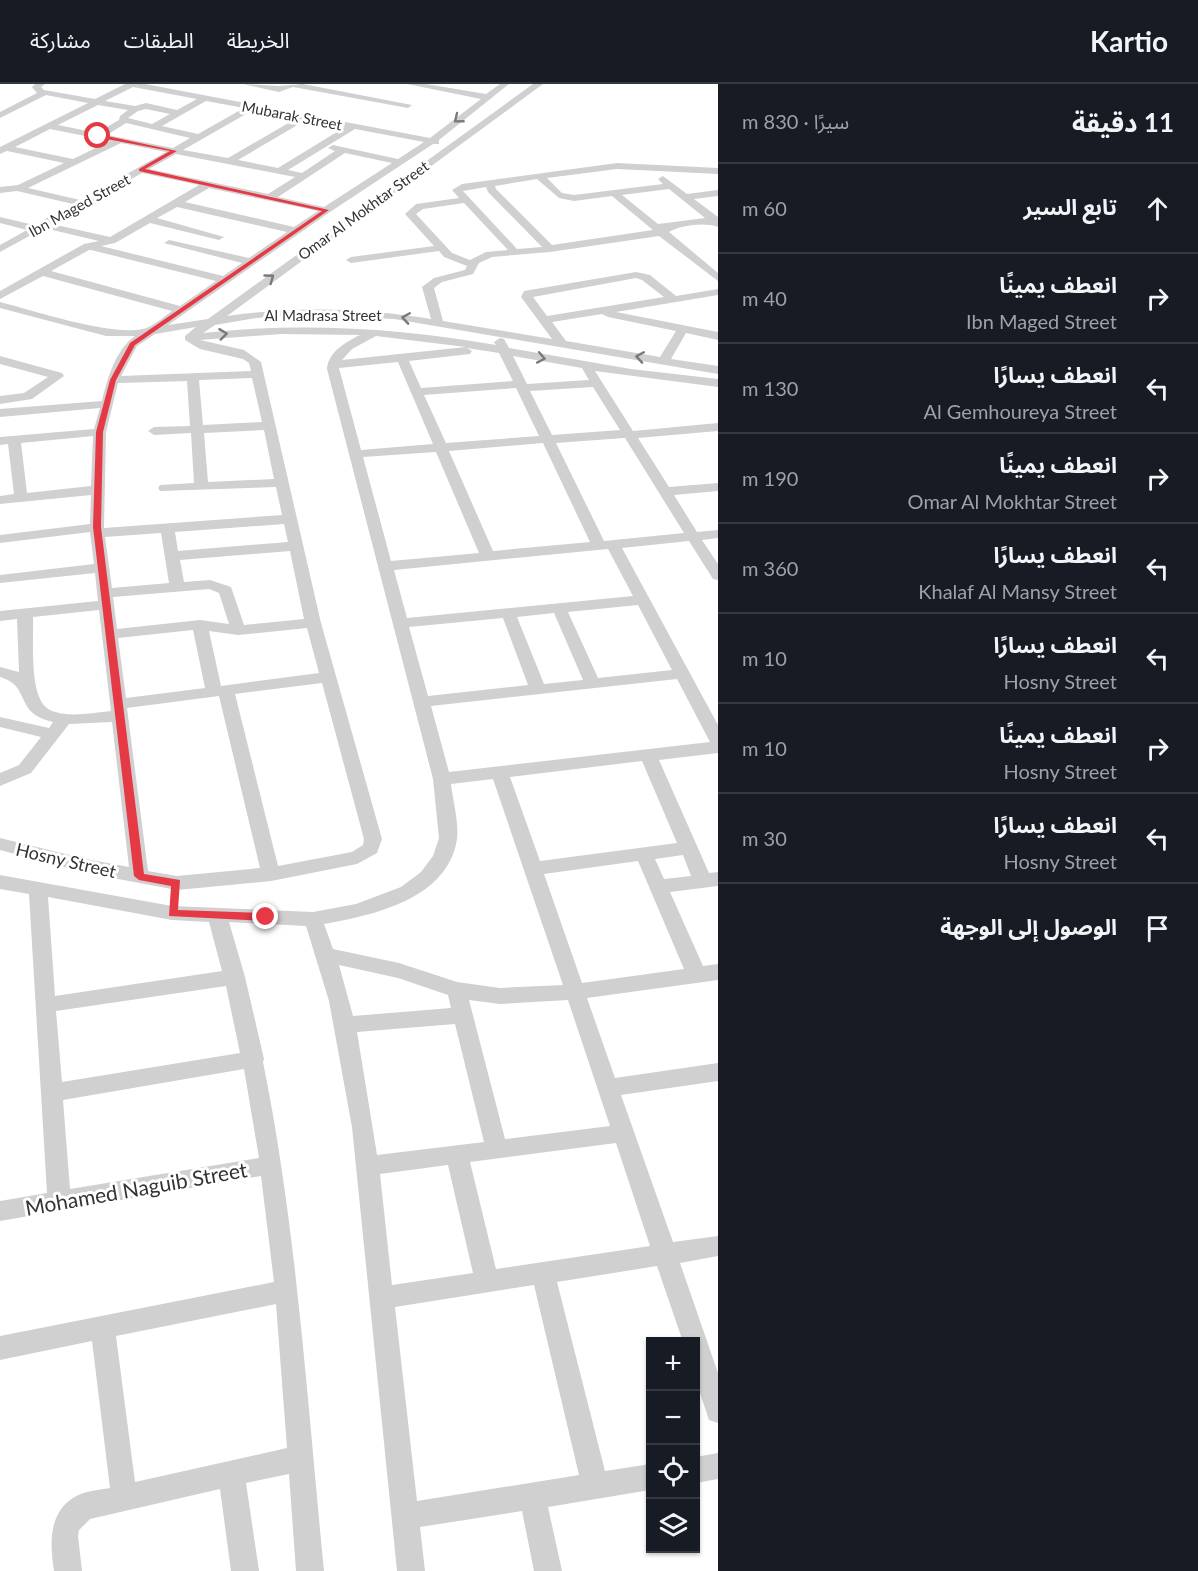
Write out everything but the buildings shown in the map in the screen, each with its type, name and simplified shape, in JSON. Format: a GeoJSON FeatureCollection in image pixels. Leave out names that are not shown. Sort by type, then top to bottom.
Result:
{"type":"FeatureCollection","features":[{"type":"Feature","properties":{"kind":"street"},"geometry":{"type":"LineString","coordinates":[[4,147],[132,84]]}},
{"type":"Feature","properties":{"kind":"street","name":"Mubarak Street"},"geometry":{"type":"LineString","coordinates":[[132,84],[454,145]]}},
{"type":"Feature","properties":{"kind":"street"},"geometry":{"type":"LineString","coordinates":[[247,84],[279,89],[295,84],[420,97],[486,97]]}},
{"type":"Feature","properties":{"kind":"street"},"geometry":{"type":"LineString","coordinates":[[411,84],[420,97]]}},
{"type":"Feature","properties":{"kind":"street"},"geometry":{"type":"LineString","coordinates":[[465,84],[501,87]]}},
{"type":"Feature","properties":{"kind":"street"},"geometry":{"type":"LineString","coordinates":[[528,84],[539,84]]}},
{"type":"Feature","properties":{"kind":"street","name":"Omar Al Mokhtar Street"},"geometry":{"type":"LineString","coordinates":[[189,338],[539,84]]}},
{"type":"Feature","properties":{"kind":"street"},"geometry":{"type":"LineString","coordinates":[[153,127],[236,85]]}},
{"type":"Feature","properties":{"kind":"street","name":"Omar Al Mokhtar Street"},"geometry":{"type":"LineString","coordinates":[[132,344],[326,210],[432,141],[501,87]]}},
{"type":"Feature","properties":{"kind":"street"},"geometry":{"type":"LineString","coordinates":[[0,115],[43,88],[135,109]]}},
{"type":"Feature","properties":{"kind":"street"},"geometry":{"type":"LineString","coordinates":[[399,111],[420,97]]}},
{"type":"Feature","properties":{"kind":"street"},"geometry":{"type":"LineString","coordinates":[[98,136],[123,120],[135,109],[144,106],[178,113]]}},
{"type":"Feature","properties":{"kind":"street","name":"Ibn Maged Street"},"geometry":{"type":"LineString","coordinates":[[0,249],[252,107]]}},
{"type":"Feature","properties":{"kind":"street"},"geometry":{"type":"LineString","coordinates":[[230,161],[305,117]]}},
{"type":"Feature","properties":{"kind":"street"},"geometry":{"type":"LineString","coordinates":[[123,120],[199,137]]}},
{"type":"Feature","properties":{"kind":"street"},"geometry":{"type":"LineString","coordinates":[[373,130],[382,124]]}},
{"type":"Feature","properties":{"kind":"street"},"geometry":{"type":"LineString","coordinates":[[49,126],[304,176]]}},
{"type":"Feature","properties":{"kind":"street"},"geometry":{"type":"LineString","coordinates":[[280,171],[354,126]]}},
{"type":"Feature","properties":{"kind":"street"},"geometry":{"type":"LineString","coordinates":[[20,188],[119,140]]}},
{"type":"Feature","properties":{"kind":"street"},"geometry":{"type":"LineString","coordinates":[[322,146],[400,162]]}},
{"type":"Feature","properties":{"kind":"street"},"geometry":{"type":"LineString","coordinates":[[4,147],[74,162]]}},
{"type":"Feature","properties":{"kind":"street"},"geometry":{"type":"LineString","coordinates":[[269,198],[344,150]]}},
{"type":"Feature","properties":{"kind":"street"},"geometry":{"type":"LineString","coordinates":[[506,250],[458,192],[459,188],[617,166],[718,171]]}},
{"type":"Feature","properties":{"kind":"street"},"geometry":{"type":"LineString","coordinates":[[648,166],[717,222]]}},
{"type":"Feature","properties":{"kind":"street"},"geometry":{"type":"LineString","coordinates":[[141,170],[326,210]]}},
{"type":"Feature","properties":{"kind":"street"},"geometry":{"type":"LineString","coordinates":[[538,176],[559,195],[566,198],[672,186]]}},
{"type":"Feature","properties":{"kind":"street"},"geometry":{"type":"LineString","coordinates":[[0,296],[88,246],[111,241],[207,184]]}},
{"type":"Feature","properties":{"kind":"street"},"geometry":{"type":"LineString","coordinates":[[490,184],[491,190],[546,245]]}},
{"type":"Feature","properties":{"kind":"street"},"geometry":{"type":"LineString","coordinates":[[0,190],[20,188],[82,203]]}},
{"type":"Feature","properties":{"kind":"street"},"geometry":{"type":"LineString","coordinates":[[215,213],[246,193]]}},
{"type":"Feature","properties":{"kind":"street"},"geometry":{"type":"LineString","coordinates":[[685,197],[718,193]]}},
{"type":"Feature","properties":{"kind":"street"},"geometry":{"type":"LineString","coordinates":[[615,194],[663,228],[718,278]]}},
{"type":"Feature","properties":{"kind":"street"},"geometry":{"type":"LineString","coordinates":[[465,200],[420,206],[410,214],[440,248],[454,258],[473,265]]}},
{"type":"Feature","properties":{"kind":"street"},"geometry":{"type":"LineString","coordinates":[[175,203],[215,213],[233,229]]}},
{"type":"Feature","properties":{"kind":"street"},"geometry":{"type":"LineString","coordinates":[[147,219],[190,230],[296,231]]}},
{"type":"Feature","properties":{"kind":"street"},"geometry":{"type":"LineString","coordinates":[[0,220],[111,241]]}},
{"type":"Feature","properties":{"kind":"street"},"geometry":{"type":"LineString","coordinates":[[438,323],[428,287],[438,280],[464,275],[481,256],[506,250],[717,222]]}},
{"type":"Feature","properties":{"kind":"street"},"geometry":{"type":"LineString","coordinates":[[198,250],[233,229]]}},
{"type":"Feature","properties":{"kind":"street"},"geometry":{"type":"LineString","coordinates":[[141,259],[190,230]]}},
{"type":"Feature","properties":{"kind":"street"},"geometry":{"type":"LineString","coordinates":[[169,243],[251,262]]}},
{"type":"Feature","properties":{"kind":"street"},"geometry":{"type":"LineString","coordinates":[[88,246],[226,280]]}},
{"type":"Feature","properties":{"kind":"street"},"geometry":{"type":"LineString","coordinates":[[351,260],[440,248]]}},
{"type":"Feature","properties":{"kind":"street"},"geometry":{"type":"LineString","coordinates":[[700,264],[718,261]]}},
{"type":"Feature","properties":{"kind":"street"},"geometry":{"type":"LineString","coordinates":[[41,272],[183,310]]}},
{"type":"Feature","properties":{"kind":"street"},"geometry":{"type":"LineString","coordinates":[[562,344],[527,297],[528,292],[636,275],[646,277],[673,299]]}},
{"type":"Feature","properties":{"kind":"street"},"geometry":{"type":"LineString","coordinates":[[546,320],[718,292]]}},
{"type":"Feature","properties":{"kind":"street"},"geometry":{"type":"LineString","coordinates":[[690,297],[718,303]]}},
{"type":"Feature","properties":{"kind":"street","name":"Al Madrasa Street"},"geometry":{"type":"LineString","coordinates":[[0,305],[106,332],[128,334],[256,315],[325,312],[394,316],[718,370]]}},
{"type":"Feature","properties":{"kind":"street"},"geometry":{"type":"LineString","coordinates":[[598,312],[718,336]]}},
{"type":"Feature","properties":{"kind":"street","name":"Al Madrasa Street"},"geometry":{"type":"LineString","coordinates":[[0,316],[108,341],[132,344],[281,329],[374,332],[498,349],[587,367],[659,378],[718,383]]}},
{"type":"Feature","properties":{"kind":"street"},"geometry":{"type":"LineString","coordinates":[[664,361],[683,329]]}},
{"type":"Feature","properties":{"kind":"street"},"geometry":{"type":"LineString","coordinates":[[0,882],[172,913],[313,919],[359,911],[408,892],[428,877],[442,858],[448,838],[442,779],[333,365],[343,350],[374,332]]}},
{"type":"Feature","properties":{"kind":"street"},"geometry":{"type":"LineString","coordinates":[[496,333],[498,349],[522,386],[547,439],[606,544],[643,600],[718,741]]}},
{"type":"Feature","properties":{"kind":"street"},"geometry":{"type":"LineString","coordinates":[[25,613],[27,684],[32,703],[46,716],[65,718],[220,691],[328,676],[288,519],[255,362],[250,357],[231,350],[200,346],[189,338]]}},
{"type":"Feature","properties":{"kind":"street"},"geometry":{"type":"LineString","coordinates":[[132,344],[113,380],[106,404],[100,432],[97,490],[102,568],[139,876]]}},
{"type":"Feature","properties":{"kind":"street"},"geometry":{"type":"LineString","coordinates":[[333,365],[498,349]]}},
{"type":"Feature","properties":{"kind":"street"},"geometry":{"type":"LineString","coordinates":[[402,358],[488,556]]}},
{"type":"Feature","properties":{"kind":"street"},"geometry":{"type":"LineString","coordinates":[[0,360],[58,376],[28,396],[0,400]]}},
{"type":"Feature","properties":{"kind":"street"},"geometry":{"type":"LineString","coordinates":[[587,367],[718,576]]}},
{"type":"Feature","properties":{"kind":"street"},"geometry":{"type":"LineString","coordinates":[[113,380],[258,375]]}},
{"type":"Feature","properties":{"kind":"street"},"geometry":{"type":"LineString","coordinates":[[193,377],[201,486]]}},
{"type":"Feature","properties":{"kind":"street"},"geometry":{"type":"LineString","coordinates":[[417,392],[596,383]]}},
{"type":"Feature","properties":{"kind":"street"},"geometry":{"type":"LineString","coordinates":[[0,412],[106,404]]}},
{"type":"Feature","properties":{"kind":"street"},"geometry":{"type":"LineString","coordinates":[[154,431],[269,426]]}},
{"type":"Feature","properties":{"kind":"street"},"geometry":{"type":"LineString","coordinates":[[356,454],[718,427]]}},
{"type":"Feature","properties":{"kind":"street"},"geometry":{"type":"LineString","coordinates":[[21,498],[7,440],[100,432]]}},
{"type":"Feature","properties":{"kind":"street"},"geometry":{"type":"LineString","coordinates":[[165,488],[281,483]]}},
{"type":"Feature","properties":{"kind":"street"},"geometry":{"type":"LineString","coordinates":[[665,492],[718,486]]}},
{"type":"Feature","properties":{"kind":"street"},"geometry":{"type":"LineString","coordinates":[[0,500],[97,490]]}},
{"type":"Feature","properties":{"kind":"street"},"geometry":{"type":"LineString","coordinates":[[0,538],[288,519]]}},
{"type":"Feature","properties":{"kind":"street"},"geometry":{"type":"LineString","coordinates":[[167,528],[177,586]]}},
{"type":"Feature","properties":{"kind":"street"},"geometry":{"type":"LineString","coordinates":[[386,566],[718,534]]}},
{"type":"Feature","properties":{"kind":"street"},"geometry":{"type":"LineString","coordinates":[[172,556],[295,546]]}},
{"type":"Feature","properties":{"kind":"street"},"geometry":{"type":"LineString","coordinates":[[0,579],[102,568]]}},
{"type":"Feature","properties":{"kind":"street"},"geometry":{"type":"LineString","coordinates":[[0,616],[177,586],[210,584],[226,590],[238,630]]}},
{"type":"Feature","properties":{"kind":"street"},"geometry":{"type":"LineString","coordinates":[[401,623],[643,600]]}},
{"type":"Feature","properties":{"kind":"street"},"geometry":{"type":"LineString","coordinates":[[559,608],[593,684]]}},
{"type":"Feature","properties":{"kind":"street"},"geometry":{"type":"LineString","coordinates":[[508,612],[538,690]]}},
{"type":"Feature","properties":{"kind":"street"},"geometry":{"type":"LineString","coordinates":[[111,634],[200,625],[238,630],[313,623]]}},
{"type":"Feature","properties":{"kind":"street"},"geometry":{"type":"LineString","coordinates":[[200,625],[271,874]]}},
{"type":"Feature","properties":{"kind":"street"},"geometry":{"type":"LineString","coordinates":[[0,672],[15,674],[27,684]]}},
{"type":"Feature","properties":{"kind":"street"},"geometry":{"type":"LineString","coordinates":[[422,702],[682,674]]}},
{"type":"Feature","properties":{"kind":"street","name":"Hosny Street"},"geometry":{"type":"LineString","coordinates":[[0,844],[86,866],[177,883],[271,874],[357,857],[371,848],[373,839],[328,676]]}},
{"type":"Feature","properties":{"kind":"street"},"geometry":{"type":"LineString","coordinates":[[0,780],[25,769],[65,718]]}},
{"type":"Feature","properties":{"kind":"street"},"geometry":{"type":"LineString","coordinates":[[0,722],[53,734]]}},
{"type":"Feature","properties":{"kind":"street"},"geometry":{"type":"LineString","coordinates":[[442,779],[718,747]]}},
{"type":"Feature","properties":{"kind":"street"},"geometry":{"type":"LineString","coordinates":[[648,755],[688,848],[711,880],[658,887]]}},
{"type":"Feature","properties":{"kind":"street"},"geometry":{"type":"LineString","coordinates":[[500,773],[693,1337]]}},
{"type":"Feature","properties":{"kind":"street"},"geometry":{"type":"LineString","coordinates":[[532,868],[688,848]]}},
{"type":"Feature","properties":{"kind":"street"},"geometry":{"type":"LineString","coordinates":[[644,854],[697,975]]}},
{"type":"Feature","properties":{"kind":"street"},"geometry":{"type":"LineString","coordinates":[[172,913],[177,883]]}},
{"type":"Feature","properties":{"kind":"street"},"geometry":{"type":"LineString","coordinates":[[38,890],[59,1201]]}},
{"type":"Feature","properties":{"kind":"street"},"geometry":{"type":"LineString","coordinates":[[217,915],[235,977],[254,1059],[272,1165],[288,1291],[310,1571]]}},
{"type":"Feature","properties":{"kind":"street"},"geometry":{"type":"LineString","coordinates":[[313,919],[327,956],[346,1025],[368,1166],[411,1571]]}},
{"type":"Feature","properties":{"kind":"street"},"geometry":{"type":"LineString","coordinates":[[327,956],[399,971],[457,990],[500,996],[575,992],[718,972]]}},
{"type":"Feature","properties":{"kind":"street"},"geometry":{"type":"LineString","coordinates":[[46,1005],[235,977]]}},
{"type":"Feature","properties":{"kind":"street"},"geometry":{"type":"LineString","coordinates":[[457,990],[497,1149]]}},
{"type":"Feature","properties":{"kind":"street"},"geometry":{"type":"LineString","coordinates":[[346,1025],[462,1015]]}},
{"type":"Feature","properties":{"kind":"street"},"geometry":{"type":"LineString","coordinates":[[51,1093],[254,1059]]}},
{"type":"Feature","properties":{"kind":"street"},"geometry":{"type":"LineString","coordinates":[[609,1088],[718,1072]]}},
{"type":"Feature","properties":{"kind":"street"},"geometry":{"type":"LineString","coordinates":[[368,1166],[624,1133]]}},
{"type":"Feature","properties":{"kind":"street"},"geometry":{"type":"LineString","coordinates":[[457,1154],[487,1282]]}},
{"type":"Feature","properties":{"kind":"street","name":"Mohamed Naguib Street"},"geometry":{"type":"LineString","coordinates":[[0,1211],[272,1165]]}},
{"type":"Feature","properties":{"kind":"street"},"geometry":{"type":"LineString","coordinates":[[382,1298],[718,1246]]}},
{"type":"Feature","properties":{"kind":"street"},"geometry":{"type":"LineString","coordinates":[[543,1273],[595,1485]]}},
{"type":"Feature","properties":{"kind":"street"},"geometry":{"type":"LineString","coordinates":[[0,1348],[288,1291]]}},
{"type":"Feature","properties":{"kind":"street"},"geometry":{"type":"LineString","coordinates":[[103,1327],[124,1497]]}},
{"type":"Feature","properties":{"kind":"street"},"geometry":{"type":"LineString","coordinates":[[700,1356],[716,1399]]}},
{"type":"Feature","properties":{"kind":"street"},"geometry":{"type":"LineString","coordinates":[[68,1571],[64,1539],[66,1526],[72,1515],[83,1507],[300,1458]]}},
{"type":"Feature","properties":{"kind":"street"},"geometry":{"type":"LineString","coordinates":[[700,1469],[718,1466]]}},
{"type":"Feature","properties":{"kind":"street"},"geometry":{"type":"LineString","coordinates":[[231,1473],[245,1571]]}},
{"type":"Feature","properties":{"kind":"street"},"geometry":{"type":"LineString","coordinates":[[405,1516],[646,1478]]}},
{"type":"Feature","properties":{"kind":"street"},"geometry":{"type":"LineString","coordinates":[[532,1495],[548,1571]]}},
{"type":"Feature","properties":{"kind":"route"},"geometry":{"type":"LineString","coordinates":[[98,136],[174,151],[141,170],[326,210],[132,344],[113,380],[100,432],[97,527],[139,876],[177,883],[172,913],[266,917]]}}]}
